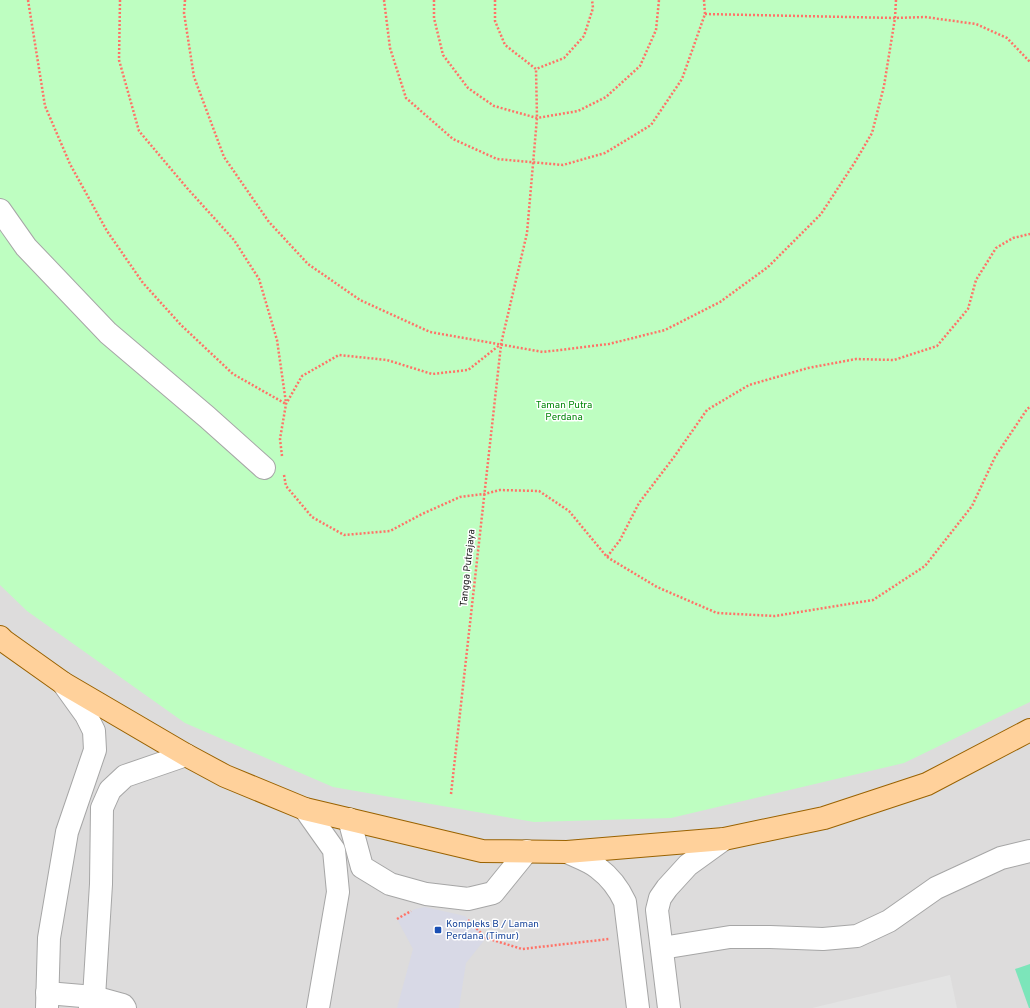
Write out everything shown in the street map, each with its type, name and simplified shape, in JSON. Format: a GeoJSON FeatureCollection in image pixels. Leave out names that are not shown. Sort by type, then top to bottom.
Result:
{"type":"FeatureCollection","features":[{"type":"Feature","properties":{"kind":"main road"},"geometry":{"type":"LineString","coordinates":[[0,637],[62,683],[224,776],[305,809],[482,851],[567,852],[724,839],[824,818],[927,784],[1030,730]]}},
{"type":"Feature","properties":{"kind":"street"},"geometry":{"type":"LineString","coordinates":[[0,210],[26,247],[108,333],[207,417],[277,467]]}},
{"type":"Feature","properties":{"kind":"street"},"geometry":{"type":"LineString","coordinates":[[62,683],[86,715],[94,731],[95,750],[67,832],[49,938],[47,1000],[123,1005],[125,1008]]}},
{"type":"Feature","properties":{"kind":"street"},"geometry":{"type":"LineString","coordinates":[[92,1002],[101,884],[102,808],[110,790],[125,776],[186,755]]}},
{"type":"Feature","properties":{"kind":"street"},"geometry":{"type":"LineString","coordinates":[[305,809],[334,850],[338,892],[318,1008]]}},
{"type":"Feature","properties":{"kind":"street"},"geometry":{"type":"LineString","coordinates":[[349,819],[362,867],[390,884],[426,894],[468,899],[493,892],[527,851]]}},
{"type":"Feature","properties":{"kind":"street"},"geometry":{"type":"LineString","coordinates":[[669,1008],[657,910],[660,898],[666,888],[688,865],[724,839]]}},
{"type":"Feature","properties":{"kind":"street"},"geometry":{"type":"LineString","coordinates":[[662,948],[730,937],[823,939],[857,936],[889,921],[936,888],[1001,858],[1030,851]]}},
{"type":"Feature","properties":{"kind":"street"},"geometry":{"type":"LineString","coordinates":[[567,852],[598,867],[614,883],[626,902],[638,1008]]}},
{"type":"Feature","properties":{"kind":"path"},"geometry":{"type":"LineString","coordinates":[[28,0],[46,106],[70,164],[107,232],[143,283],[182,325],[233,374],[286,404]]}},
{"type":"Feature","properties":{"kind":"path"},"geometry":{"type":"LineString","coordinates":[[120,0],[119,60],[139,131],[187,188],[234,240],[259,279],[276,340],[286,404],[277,467],[286,486],[312,517],[344,535],[390,531],[422,514],[460,497],[500,490],[539,491],[569,511],[607,556],[657,587],[717,613],[775,616],[873,600],[925,566],[972,506],[995,457],[1027,409],[1030,407]]}},
{"type":"Feature","properties":{"kind":"path"},"geometry":{"type":"LineString","coordinates":[[185,0],[184,13],[194,77],[224,157],[269,222],[308,264],[360,300],[430,332],[543,352],[609,344],[664,330],[720,302],[768,267],[821,214],[872,133],[884,86],[895,18],[896,0]]}},
{"type":"Feature","properties":{"kind":"path"},"geometry":{"type":"LineString","coordinates":[[384,0],[390,48],[406,98],[453,139],[497,159],[563,165],[605,153],[651,125],[682,79],[705,14],[704,0]]}},
{"type":"Feature","properties":{"kind":"path"},"geometry":{"type":"LineString","coordinates":[[434,0],[434,18],[443,55],[468,88],[494,106],[537,118],[578,111],[606,97],[640,66],[656,30],[659,0]]}},
{"type":"Feature","properties":{"kind":"path"},"geometry":{"type":"LineString","coordinates":[[495,0],[495,21],[505,45],[536,68],[564,58],[584,36],[593,8],[592,0]]}},
{"type":"Feature","properties":{"kind":"path"},"geometry":{"type":"LineString","coordinates":[[705,14],[925,18],[976,24],[1007,38],[1030,62]]}},
{"type":"Feature","properties":{"kind":"path","name":"Tangga Putrajaya"},"geometry":{"type":"LineString","coordinates":[[451,794],[501,344],[527,233],[537,118],[536,68]]}},
{"type":"Feature","properties":{"kind":"path"},"geometry":{"type":"LineString","coordinates":[[607,556],[620,540],[639,503],[707,410],[749,385],[808,368],[856,359],[894,360],[937,346],[968,309],[976,280],[996,248],[1013,238],[1030,234]]}},
{"type":"Feature","properties":{"kind":"path"},"geometry":{"type":"LineString","coordinates":[[286,404],[302,376],[339,355],[387,360],[432,374],[468,370],[501,344]]}},
{"type":"Feature","properties":{"kind":"path"},"geometry":{"type":"LineString","coordinates":[[398,919],[415,909]]}},
{"type":"Feature","properties":{"kind":"path"},"geometry":{"type":"LineString","coordinates":[[465,916],[486,938],[522,949],[629,937]]}},
{"type":"Feature","properties":{"kind":"shaded area","name":"Taman Putra Perdana"},"geometry":{"type":"Polygon","coordinates":[[[0,0],[1030,0],[1030,1008],[0,1008],[0,0]]]}},
{"type":"Feature","properties":{"kind":"shaded area"},"geometry":{"type":"Polygon","coordinates":[[[425,907],[465,916],[486,938],[466,963],[459,1008],[397,1008],[413,949],[397,919],[415,909],[425,907]]]}},
{"type":"Feature","properties":{"kind":"shaded area"},"geometry":{"type":"Polygon","coordinates":[[[950,975],[957,1008],[812,1008],[950,975]]]}},
{"type":"Feature","properties":{"kind":"green space","name":"Taman Putra Perdana"},"geometry":{"type":"Polygon","coordinates":[[[0,0],[1030,0],[1030,702],[904,763],[671,818],[534,822],[333,787],[185,723],[27,611],[0,585],[0,0]]]}},
{"type":"Feature","properties":{"kind":"green space"},"geometry":{"type":"Polygon","coordinates":[[[1030,964],[1030,1008],[1029,1008],[1015,969],[1030,964]]]}},
{"type":"Feature","properties":{"kind":"place","name":"Kompleks B / Laman Perdana (Timur)"},"geometry":{"type":"Point","coordinates":[438,930]}}]}
